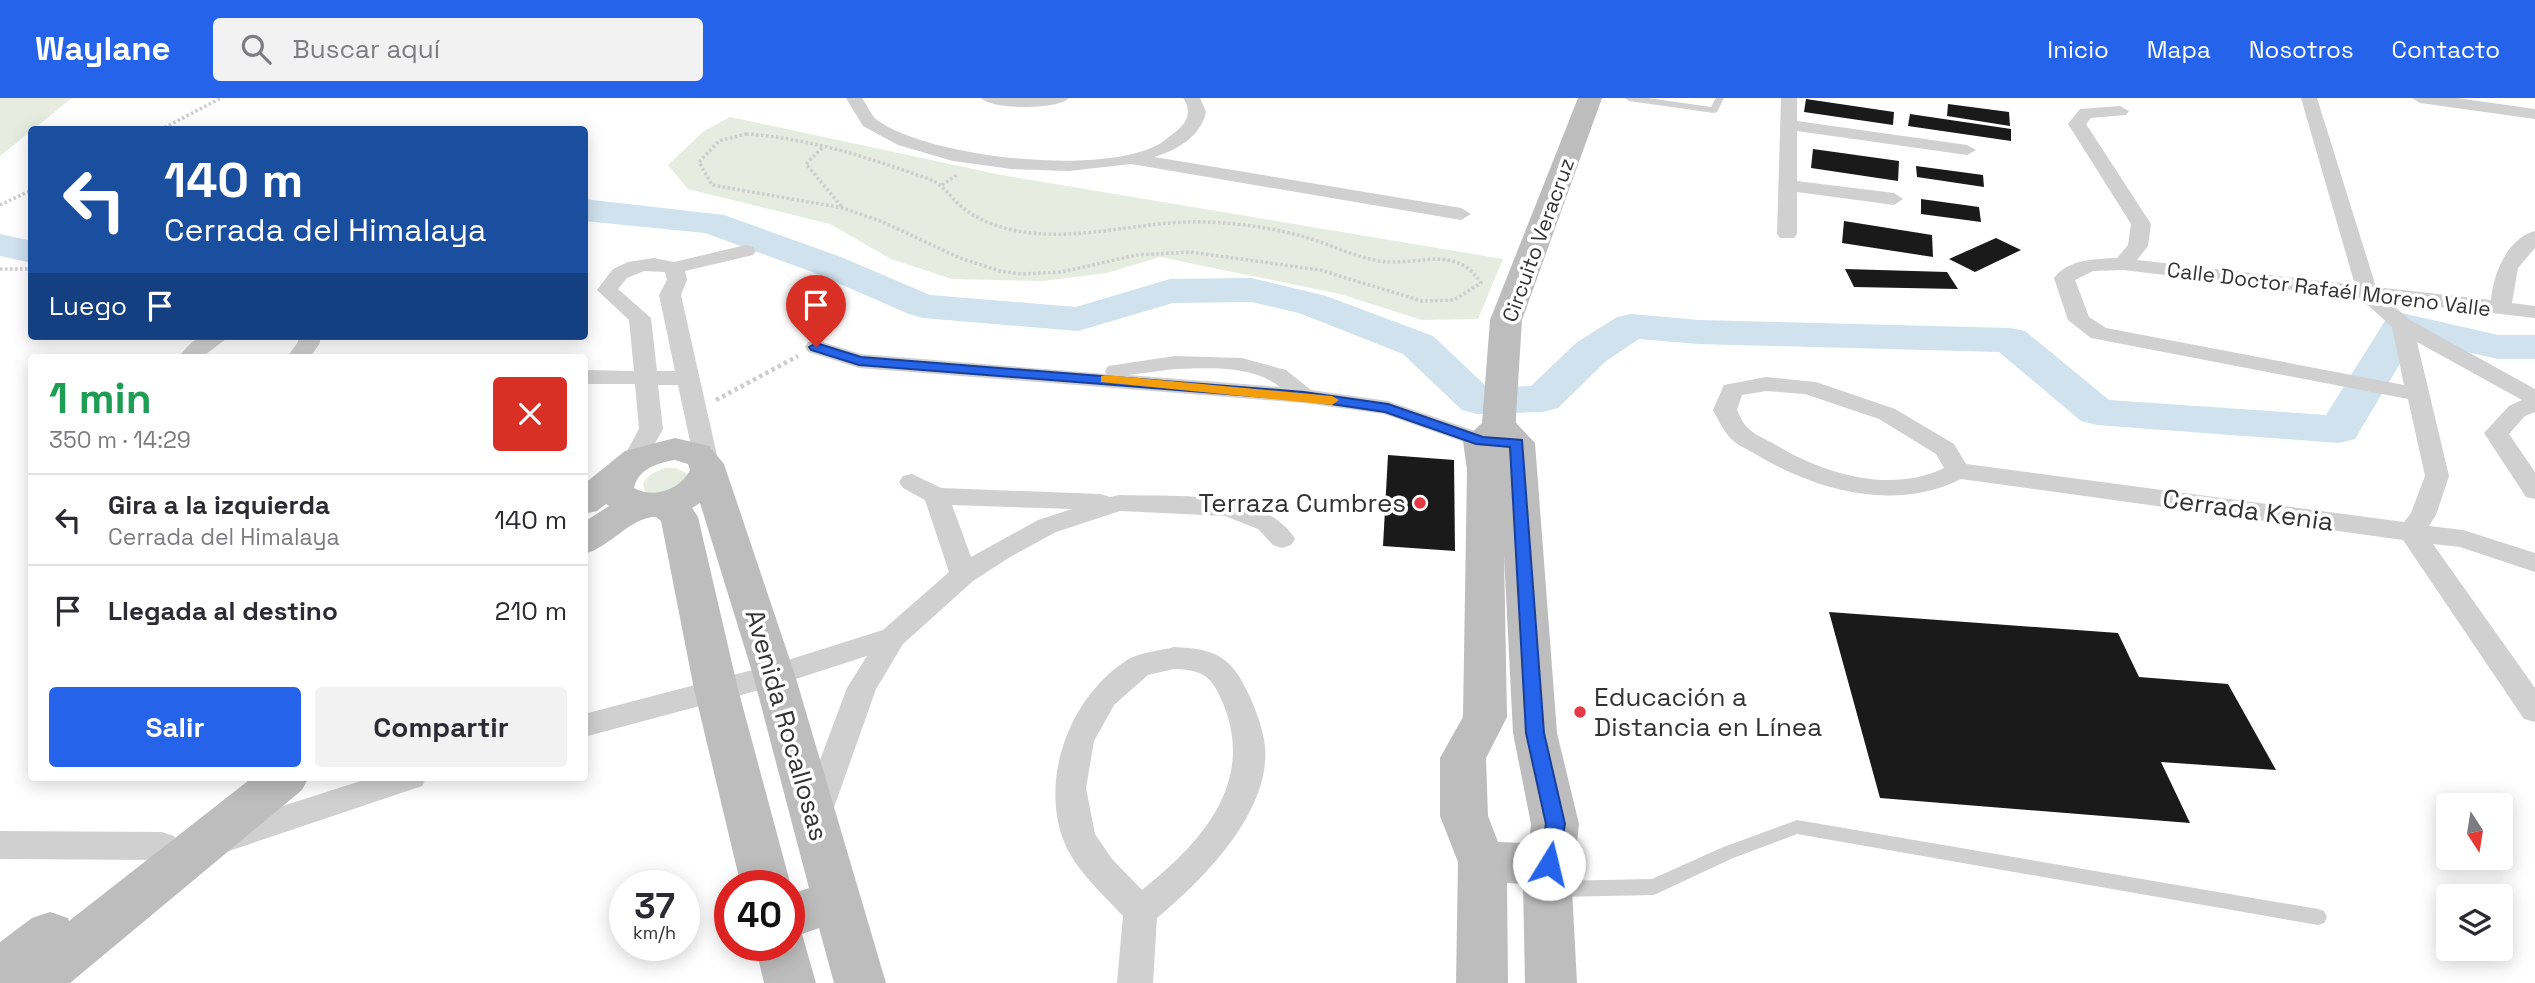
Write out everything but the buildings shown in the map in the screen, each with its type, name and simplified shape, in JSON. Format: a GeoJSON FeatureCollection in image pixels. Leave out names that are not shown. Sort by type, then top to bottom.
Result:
{"type":"FeatureCollection","features":[{"type":"Feature","properties":{"kind":"street"},"geometry":{"type":"LineString","coordinates":[[854,98],[855,107],[867,122],[895,138],[934,151],[1035,167],[1071,168],[1132,159],[1169,146],[1189,132],[1197,119],[1198,110],[1191,98]]}},
{"type":"Feature","properties":{"kind":"street"},"geometry":{"type":"LineString","coordinates":[[989,98],[1027,103],[1061,98]]}},
{"type":"Feature","properties":{"kind":"street","name":"Circuito Veracruz"},"geometry":{"type":"LineString","coordinates":[[1499,431],[1506,320],[1590,98]]}},
{"type":"Feature","properties":{"kind":"street"},"geometry":{"type":"LineString","coordinates":[[1787,234],[1789,98]]}},
{"type":"Feature","properties":{"kind":"street"},"geometry":{"type":"LineString","coordinates":[[2309,98],[2368,295],[2402,325],[2535,401]]}},
{"type":"Feature","properties":{"kind":"street"},"geometry":{"type":"LineString","coordinates":[[2420,98],[2535,114]]}},
{"type":"Feature","properties":{"kind":"street"},"geometry":{"type":"LineString","coordinates":[[2120,111],[2085,113],[2077,124],[2141,224],[2138,246],[2123,264]]}},
{"type":"Feature","properties":{"kind":"street"},"geometry":{"type":"LineString","coordinates":[[1789,125],[1967,150]]}},
{"type":"Feature","properties":{"kind":"street"},"geometry":{"type":"LineString","coordinates":[[1132,159],[1461,214]]}},
{"type":"Feature","properties":{"kind":"street"},"geometry":{"type":"LineString","coordinates":[[1788,185],[1894,200]]}},
{"type":"Feature","properties":{"kind":"street"},"geometry":{"type":"LineString","coordinates":[[2501,309],[2502,287],[2513,257],[2535,237]]}},
{"type":"Feature","properties":{"kind":"street"},"geometry":{"type":"LineString","coordinates":[[638,487],[651,429],[640,318],[607,290],[623,269],[650,262],[674,268],[746,251]]}},
{"type":"Feature","properties":{"kind":"street","name":"Calle Doctor Rafaél Moreno Valle"},"geometry":{"type":"LineString","coordinates":[[2417,394],[2099,333],[2080,320],[2064,278],[2089,265],[2123,264],[2368,295],[2535,312]]}},
{"type":"Feature","properties":{"kind":"street","name":"Avenida Rocallosas"},"geometry":{"type":"LineString","coordinates":[[674,268],[677,280],[670,295],[707,465],[774,675],[860,983]]}},
{"type":"Feature","properties":{"kind":"street"},"geometry":{"type":"LineString","coordinates":[[588,282],[612,280]]}},
{"type":"Feature","properties":{"kind":"street"},"geometry":{"type":"LineString","coordinates":[[2402,325],[2437,476],[2423,515],[2411,531],[2535,710]]}},
{"type":"Feature","properties":{"kind":"street"},"geometry":{"type":"LineString","coordinates":[[192,354],[212,340]]}},
{"type":"Feature","properties":{"kind":"street"},"geometry":{"type":"LineString","coordinates":[[816,347],[859,361],[1091,377],[1304,396],[1388,408],[1499,431]]}},
{"type":"Feature","properties":{"kind":"street"},"geometry":{"type":"LineString","coordinates":[[588,377],[690,378]]}},
{"type":"Feature","properties":{"kind":"street"},"geometry":{"type":"LineString","coordinates":[[1766,384],[1808,387],[1887,414],[1945,449],[1958,471],[1930,485],[1874,487],[1837,482],[1793,467],[1739,433],[1725,410],[1732,390],[1766,384]]}},
{"type":"Feature","properties":{"kind":"street"},"geometry":{"type":"LineString","coordinates":[[2535,401],[2517,411],[2496,433],[2535,491]]}},
{"type":"Feature","properties":{"kind":"street"},"geometry":{"type":"LineString","coordinates":[[1482,983],[1482,862],[1464,816],[1463,758],[1485,718],[1485,470],[1499,431]]}},
{"type":"Feature","properties":{"kind":"street"},"geometry":{"type":"LineString","coordinates":[[1499,431],[1535,733],[1556,824],[1548,876],[1551,983]]}},
{"type":"Feature","properties":{"kind":"street"},"geometry":{"type":"LineString","coordinates":[[588,501],[638,487],[678,499],[700,486],[707,465],[698,454],[675,449],[646,455],[638,487],[588,537]]}},
{"type":"Feature","properties":{"kind":"street","name":"Cerrada Kenia"},"geometry":{"type":"LineString","coordinates":[[1958,471],[2463,538],[2535,563]]}},
{"type":"Feature","properties":{"kind":"street"},"geometry":{"type":"LineString","coordinates":[[912,482],[936,496],[1228,508],[1268,523],[1282,539]]}},
{"type":"Feature","properties":{"kind":"street","name":"Avenida Rocallosas"},"geometry":{"type":"LineString","coordinates":[[638,487],[679,517],[716,689],[762,870]]}},
{"type":"Feature","properties":{"kind":"street"},"geometry":{"type":"LineString","coordinates":[[936,496],[963,574]]}},
{"type":"Feature","properties":{"kind":"street"},"geometry":{"type":"LineString","coordinates":[[815,817],[862,688],[893,638],[963,574],[1047,526],[1119,503]]}},
{"type":"Feature","properties":{"kind":"street"},"geometry":{"type":"LineString","coordinates":[[588,725],[774,675],[893,638]]}},
{"type":"Feature","properties":{"kind":"street"},"geometry":{"type":"LineString","coordinates":[[1135,983],[1140,911],[1181,878],[1218,837],[1245,786],[1250,747],[1242,712],[1226,676],[1201,659],[1174,658],[1139,666],[1103,697],[1079,741],[1070,788],[1079,838],[1100,869],[1140,911]]}},
{"type":"Feature","properties":{"kind":"street"},"geometry":{"type":"LineString","coordinates":[[30,983],[182,846],[241,781]]}},
{"type":"Feature","properties":{"kind":"street"},"geometry":{"type":"LineString","coordinates":[[0,973],[280,781]]}},
{"type":"Feature","properties":{"kind":"street"},"geometry":{"type":"LineString","coordinates":[[0,845],[182,846],[398,781]]}},
{"type":"Feature","properties":{"kind":"street"},"geometry":{"type":"LineString","coordinates":[[1482,862],[1548,876]]}},
{"type":"Feature","properties":{"kind":"street"},"geometry":{"type":"LineString","coordinates":[[805,911],[837,899]]}},
{"type":"Feature","properties":{"kind":"street"},"geometry":{"type":"LineString","coordinates":[[785,961],[790,983]]}},
{"type":"Feature","properties":{"kind":"lane"},"geometry":{"type":"LineString","coordinates":[[1629,98],[1714,110],[1720,98]]}},
{"type":"Feature","properties":{"kind":"lane"},"geometry":{"type":"LineString","coordinates":[[1548,876],[1654,887],[1727,853],[1797,827],[2318,917]]}},
{"type":"Feature","properties":{"kind":"path"},"geometry":{"type":"LineString","coordinates":[[168,126],[222,98]]}},
{"type":"Feature","properties":{"kind":"path"},"geometry":{"type":"LineString","coordinates":[[746,134],[793,137],[942,185],[961,206],[989,223],[1016,232],[1104,233],[1156,225],[1220,223],[1298,235],[1380,261],[1400,263],[1440,257],[1459,262],[1476,272],[1481,283],[1468,294],[1454,300],[1426,301],[1319,270],[1191,251],[1138,255],[1062,274],[1002,272],[965,262],[895,226],[842,208],[732,191],[712,185],[699,162],[707,150],[724,136],[746,134]]}},
{"type":"Feature","properties":{"kind":"path"},"geometry":{"type":"LineString","coordinates":[[822,148],[806,164],[842,208]]}},
{"type":"Feature","properties":{"kind":"path"},"geometry":{"type":"LineString","coordinates":[[0,205],[28,192]]}},
{"type":"Feature","properties":{"kind":"path"},"geometry":{"type":"LineString","coordinates":[[0,269],[28,269]]}},
{"type":"Feature","properties":{"kind":"path"},"geometry":{"type":"LineString","coordinates":[[697,410],[816,347]]}},
{"type":"Feature","properties":{"kind":"shaded area"},"geometry":{"type":"Polygon","coordinates":[[[0,98],[72,98],[37,126],[28,126],[28,133],[0,156],[0,98]]]}},
{"type":"Feature","properties":{"kind":"shaded area"},"geometry":{"type":"Polygon","coordinates":[[[730,117],[1001,175],[1503,259],[1478,319],[1422,320],[1340,294],[1160,257],[1107,273],[1043,281],[952,279],[891,259],[830,224],[688,189],[668,165],[704,131],[730,117]]]}},
{"type":"Feature","properties":{"kind":"shaded area"},"geometry":{"type":"Polygon","coordinates":[[[665,468],[676,468],[686,473],[688,477],[681,489],[651,494],[645,492],[643,483],[651,474],[665,468]]]}},
{"type":"Feature","properties":{"kind":"waterway"},"geometry":{"type":"LineString","coordinates":[[588,210],[711,223],[828,265],[923,306],[1078,319],[1170,291],[1251,290],[1312,304],[1418,345],[1477,401],[1543,399],[1591,352],[1631,326],[1699,332],[2010,340],[2097,412],[2339,429],[2402,325],[2498,347],[2535,347]]}},
{"type":"Feature","properties":{"kind":"waterway"},"geometry":{"type":"LineString","coordinates":[[0,245],[28,251]]}},
{"type":"Feature","properties":{"kind":"slow traffic"},"geometry":{"type":"LineString","coordinates":[[1106,379],[1332,400]]}},
{"type":"Feature","properties":{"kind":"place","name":"Terraza Cumbres"},"geometry":{"type":"Point","coordinates":[1420,503]}},
{"type":"Feature","properties":{"kind":"place","name":"Educación a Distancia en Línea"},"geometry":{"type":"Point","coordinates":[1580,712]}},
{"type":"Feature","properties":{"kind":"route"},"geometry":{"type":"LineString","coordinates":[[816,347],[859,361],[1091,377],[1304,396],[1388,408],[1481,441],[1517,443],[1535,733],[1556,824],[1549,864]]}}]}
